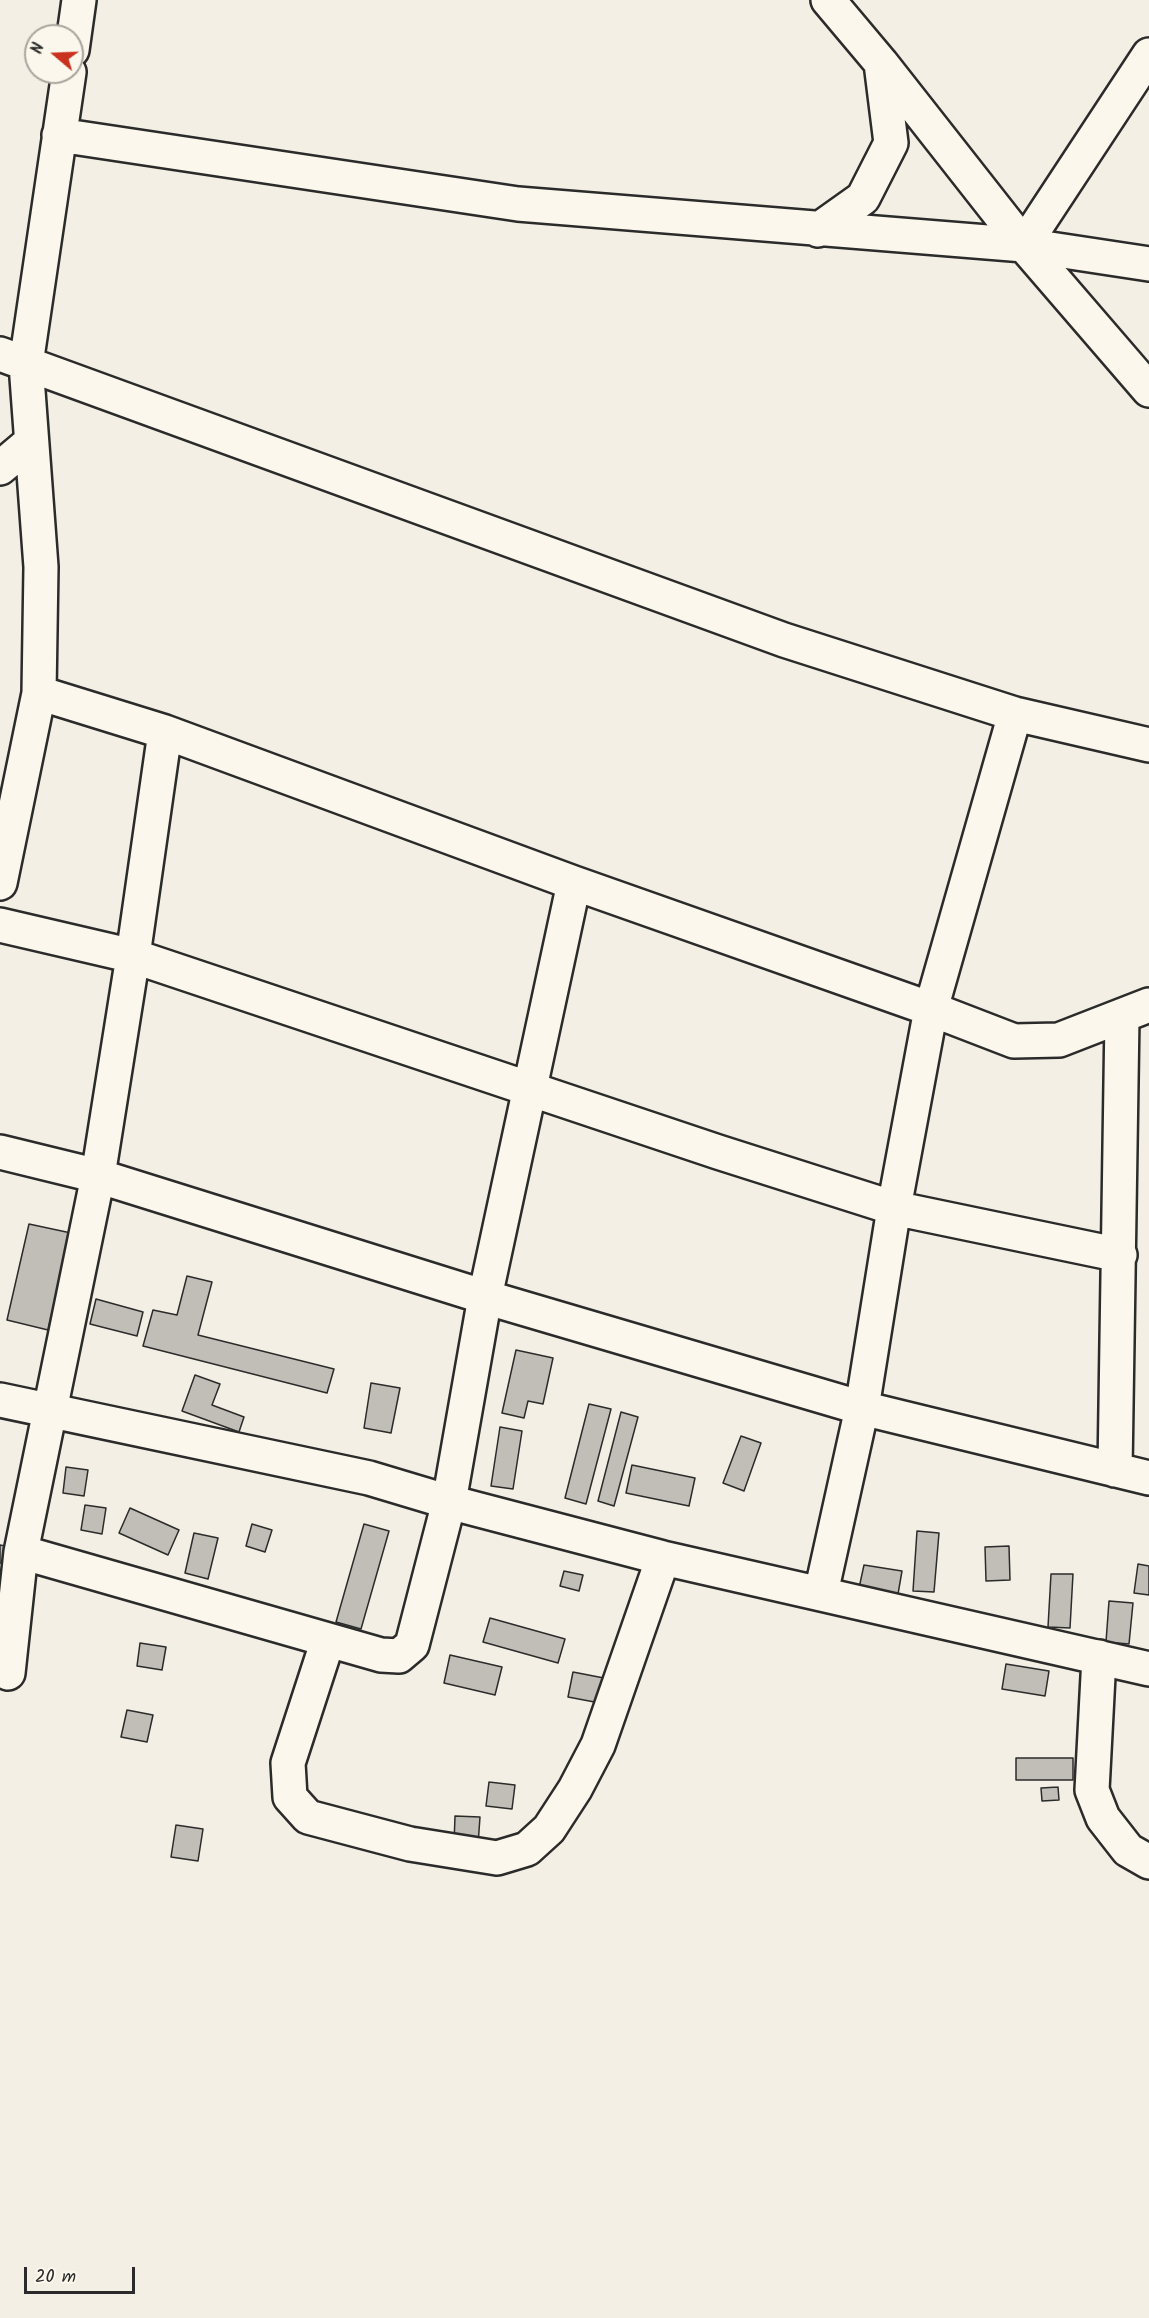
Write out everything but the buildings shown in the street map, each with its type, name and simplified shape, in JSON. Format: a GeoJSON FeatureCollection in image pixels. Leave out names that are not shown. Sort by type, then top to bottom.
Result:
{"type":"FeatureCollection","features":[{"type":"Feature","properties":{"kind":"street"},"geometry":{"type":"LineString","coordinates":[[76,24],[79,0]]}},
{"type":"Feature","properties":{"kind":"street"},"geometry":{"type":"LineString","coordinates":[[828,0],[881,63],[1024,244],[1149,390]]}},
{"type":"Feature","properties":{"kind":"street"},"geometry":{"type":"LineString","coordinates":[[1024,244],[1149,55]]}},
{"type":"Feature","properties":{"kind":"street"},"geometry":{"type":"LineString","coordinates":[[818,230],[863,198],[891,143],[881,63]]}},
{"type":"Feature","properties":{"kind":"street"},"geometry":{"type":"LineString","coordinates":[[0,883],[39,693],[41,567],[31,442],[13,359],[59,135],[67,84]]}},
{"type":"Feature","properties":{"kind":"street"},"geometry":{"type":"LineString","coordinates":[[59,135],[518,204],[818,230],[1024,244],[1149,264]]}},
{"type":"Feature","properties":{"kind":"street"},"geometry":{"type":"LineString","coordinates":[[13,359],[773,636],[1014,714],[1149,745]]}},
{"type":"Feature","properties":{"kind":"street"},"geometry":{"type":"LineString","coordinates":[[0,468],[31,442]]}},
{"type":"Feature","properties":{"kind":"street"},"geometry":{"type":"LineString","coordinates":[[39,693],[165,732],[1014,1041],[1059,1040],[1135,1011],[1120,1255],[1115,1470]]}},
{"type":"Feature","properties":{"kind":"street"},"geometry":{"type":"LineString","coordinates":[[821,1593],[862,1408],[894,1208],[931,1009],[1014,714]]}},
{"type":"Feature","properties":{"kind":"street"},"geometry":{"type":"LineString","coordinates":[[8,1673],[21,1552],[98,1176],[165,732]]}},
{"type":"Feature","properties":{"kind":"street"},"geometry":{"type":"LineString","coordinates":[[21,1552],[390,1656],[399,1656],[412,1645],[449,1502],[485,1297],[574,882]]}},
{"type":"Feature","properties":{"kind":"street"},"geometry":{"type":"LineString","coordinates":[[0,926],[133,956],[894,1208],[1120,1255]]}},
{"type":"Feature","properties":{"kind":"street"},"geometry":{"type":"LineString","coordinates":[[0,1152],[98,1176],[485,1297],[862,1408],[1149,1478]]}},
{"type":"Feature","properties":{"kind":"street"},"geometry":{"type":"LineString","coordinates":[[0,1400],[369,1478],[449,1502],[663,1558],[1149,1669]]}},
{"type":"Feature","properties":{"kind":"street"},"geometry":{"type":"LineString","coordinates":[[328,1640],[288,1763],[290,1797],[308,1817],[410,1844],[497,1858],[527,1849],[549,1828],[575,1789],[598,1745],[663,1558]]}},
{"type":"Feature","properties":{"kind":"street"},"geometry":{"type":"LineString","coordinates":[[1099,1657],[1092,1790],[1103,1818],[1128,1850],[1149,1862]]}}]}
